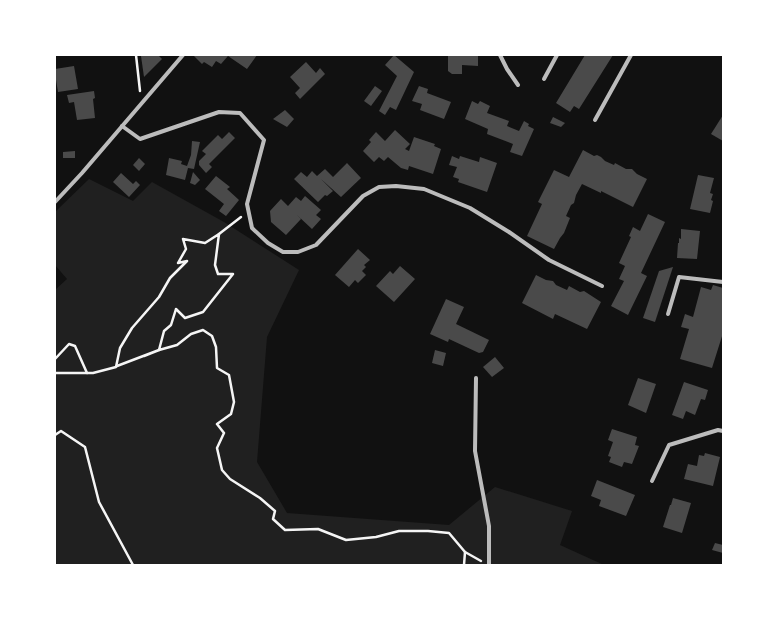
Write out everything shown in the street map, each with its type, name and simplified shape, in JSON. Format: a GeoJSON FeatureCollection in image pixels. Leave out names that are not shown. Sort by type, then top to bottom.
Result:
{"type":"FeatureCollection","features":[{"type":"Feature","properties":{"kind":"street"},"geometry":{"type":"LineString","coordinates":[[55,202],[141,105],[182,55]]}},
{"type":"Feature","properties":{"kind":"street"},"geometry":{"type":"LineString","coordinates":[[500,55],[507,70],[518,85]]}},
{"type":"Feature","properties":{"kind":"street"},"geometry":{"type":"LineString","coordinates":[[544,79],[558,55]]}},
{"type":"Feature","properties":{"kind":"street"},"geometry":{"type":"LineString","coordinates":[[595,120],[632,55]]}},
{"type":"Feature","properties":{"kind":"street"},"geometry":{"type":"LineString","coordinates":[[122,126],[140,139],[219,112],[240,113],[264,140],[247,204],[252,228],[268,243],[284,252],[298,252],[316,245],[363,196],[379,187],[396,186],[424,189],[470,208],[509,232],[549,260],[602,286]]}},
{"type":"Feature","properties":{"kind":"street"},"geometry":{"type":"LineString","coordinates":[[668,314],[679,277],[723,282]]}},
{"type":"Feature","properties":{"kind":"street"},"geometry":{"type":"LineString","coordinates":[[476,378],[475,451],[489,526],[489,565]]}},
{"type":"Feature","properties":{"kind":"street"},"geometry":{"type":"LineString","coordinates":[[652,481],[669,445],[718,430],[723,431]]}},
{"type":"Feature","properties":{"kind":"path"},"geometry":{"type":"LineString","coordinates":[[136,55],[141,105]]}},
{"type":"Feature","properties":{"kind":"path"},"geometry":{"type":"LineString","coordinates":[[116,366],[120,348],[132,328],[158,297],[170,278],[187,261],[178,263],[186,249],[183,239],[205,243],[219,234],[249,210]]}},
{"type":"Feature","properties":{"kind":"path"},"geometry":{"type":"LineString","coordinates":[[159,350],[164,331],[171,325],[176,308],[185,318],[203,312],[233,274],[218,274],[215,265],[219,234]]}},
{"type":"Feature","properties":{"kind":"path"},"geometry":{"type":"LineString","coordinates":[[55,373],[93,373],[177,345],[191,334],[203,330],[212,336],[216,347],[217,368],[229,375],[234,402],[231,414],[217,424],[224,432],[217,448],[222,470],[230,478],[260,498],[275,511],[273,519],[285,530],[318,529],[346,540],[376,537],[399,531],[449,533],[465,552],[482,562]]}},
{"type":"Feature","properties":{"kind":"path"},"geometry":{"type":"LineString","coordinates":[[55,359],[69,344],[75,346],[87,373]]}},
{"type":"Feature","properties":{"kind":"path"},"geometry":{"type":"LineString","coordinates":[[55,435],[61,430],[85,447],[99,502],[133,565]]}},
{"type":"Feature","properties":{"kind":"path"},"geometry":{"type":"LineString","coordinates":[[464,565],[465,552]]}},
{"type":"Feature","properties":{"kind":"shaded area"},"geometry":{"type":"Polygon","coordinates":[[[89,179],[133,201],[152,182],[224,222],[299,270],[267,337],[257,462],[287,513],[449,525],[495,487],[572,511],[560,545],[604,565],[55,565],[55,290],[67,279],[55,265],[55,212],[89,179]]]}},
{"type":"Feature","properties":{"kind":"building"},"geometry":{"type":"Polygon","coordinates":[[[158,55],[162,59],[144,77],[141,56],[158,55]]]}},
{"type":"Feature","properties":{"kind":"building"},"geometry":{"type":"Polygon","coordinates":[[[193,55],[257,55],[247,69],[228,56],[221,64],[216,61],[212,67],[204,62],[202,64],[193,55]]]}},
{"type":"Feature","properties":{"kind":"building"},"geometry":{"type":"Polygon","coordinates":[[[394,55],[414,72],[396,110],[390,107],[385,115],[379,111],[397,76],[385,65],[394,55]]]}},
{"type":"Feature","properties":{"kind":"building"},"geometry":{"type":"Polygon","coordinates":[[[448,55],[478,55],[478,66],[462,65],[462,74],[452,74],[448,71],[448,55]]]}},
{"type":"Feature","properties":{"kind":"building"},"geometry":{"type":"Polygon","coordinates":[[[585,55],[613,55],[579,109],[574,106],[570,112],[556,103],[585,55]]]}},
{"type":"Feature","properties":{"kind":"building"},"geometry":{"type":"Polygon","coordinates":[[[306,62],[316,73],[320,68],[325,74],[300,99],[295,93],[300,88],[290,77],[306,62]]]}},
{"type":"Feature","properties":{"kind":"building"},"geometry":{"type":"Polygon","coordinates":[[[74,66],[78,89],[58,92],[55,80],[55,69],[74,66]]]}},
{"type":"Feature","properties":{"kind":"building"},"geometry":{"type":"Polygon","coordinates":[[[375,86],[382,91],[371,106],[364,101],[375,86]]]}},
{"type":"Feature","properties":{"kind":"building"},"geometry":{"type":"Polygon","coordinates":[[[419,86],[428,89],[427,93],[451,102],[444,119],[420,110],[422,104],[412,101],[419,86]]]}},
{"type":"Feature","properties":{"kind":"building"},"geometry":{"type":"Polygon","coordinates":[[[94,91],[95,98],[93,99],[95,118],[77,120],[74,102],[69,103],[67,95],[94,91]]]}},
{"type":"Feature","properties":{"kind":"building"},"geometry":{"type":"Polygon","coordinates":[[[472,101],[478,104],[480,101],[490,106],[487,113],[509,121],[507,126],[519,131],[524,121],[529,124],[528,126],[534,129],[522,156],[510,152],[513,144],[487,134],[488,129],[465,119],[472,101]]]}},
{"type":"Feature","properties":{"kind":"building"},"geometry":{"type":"Polygon","coordinates":[[[285,110],[294,119],[287,127],[273,119],[285,110]]]}},
{"type":"Feature","properties":{"kind":"building"},"geometry":{"type":"Polygon","coordinates":[[[723,115],[723,141],[711,134],[723,115]]]}},
{"type":"Feature","properties":{"kind":"building"},"geometry":{"type":"Polygon","coordinates":[[[553,117],[565,123],[561,127],[550,123],[553,117]]]}},
{"type":"Feature","properties":{"kind":"building"},"geometry":{"type":"Polygon","coordinates":[[[395,130],[410,144],[405,149],[409,151],[414,137],[435,144],[434,146],[441,149],[433,174],[409,166],[408,170],[401,168],[388,157],[384,161],[379,157],[374,162],[363,151],[371,142],[369,140],[376,132],[385,141],[395,130]]]}},
{"type":"Feature","properties":{"kind":"building"},"geometry":{"type":"Polygon","coordinates":[[[229,132],[235,138],[209,164],[212,167],[206,173],[199,165],[199,161],[206,154],[202,151],[218,135],[222,139],[229,132]]]}},
{"type":"Feature","properties":{"kind":"building"},"geometry":{"type":"Polygon","coordinates":[[[192,141],[200,142],[194,169],[188,168],[185,180],[166,175],[169,158],[182,161],[181,164],[187,166],[191,155],[192,141]]]}},
{"type":"Feature","properties":{"kind":"building"},"geometry":{"type":"Polygon","coordinates":[[[583,150],[594,156],[597,155],[614,165],[615,163],[626,169],[632,169],[637,174],[647,179],[633,207],[601,191],[601,193],[582,184],[576,195],[574,203],[571,205],[566,216],[570,218],[564,233],[554,249],[527,236],[542,204],[538,202],[554,170],[569,177],[583,150]]]}},
{"type":"Feature","properties":{"kind":"building"},"geometry":{"type":"Polygon","coordinates":[[[75,151],[75,158],[63,158],[63,152],[75,151]]]}},
{"type":"Feature","properties":{"kind":"building"},"geometry":{"type":"Polygon","coordinates":[[[452,156],[459,159],[460,156],[479,162],[480,157],[497,163],[487,192],[458,182],[459,179],[453,177],[457,167],[449,165],[452,156]]]}},
{"type":"Feature","properties":{"kind":"building"},"geometry":{"type":"Polygon","coordinates":[[[139,158],[145,164],[139,171],[133,165],[139,158]]]}},
{"type":"Feature","properties":{"kind":"building"},"geometry":{"type":"Polygon","coordinates":[[[347,163],[361,178],[341,197],[321,179],[333,191],[327,196],[325,195],[318,202],[294,179],[301,172],[307,177],[312,171],[317,176],[325,169],[333,177],[347,163]]]}},
{"type":"Feature","properties":{"kind":"building"},"geometry":{"type":"Polygon","coordinates":[[[193,172],[200,180],[195,185],[190,183],[193,172]]]}},
{"type":"Feature","properties":{"kind":"building"},"geometry":{"type":"Polygon","coordinates":[[[121,173],[133,184],[136,181],[140,185],[129,197],[113,182],[121,173]]]}},
{"type":"Feature","properties":{"kind":"building"},"geometry":{"type":"Polygon","coordinates":[[[698,175],[714,178],[710,193],[713,194],[711,200],[713,201],[710,213],[690,209],[698,175]]]}},
{"type":"Feature","properties":{"kind":"building"},"geometry":{"type":"Polygon","coordinates":[[[216,176],[230,187],[227,189],[239,200],[226,216],[219,211],[224,204],[205,189],[216,176]]]}},
{"type":"Feature","properties":{"kind":"building"},"geometry":{"type":"Polygon","coordinates":[[[305,196],[321,210],[316,215],[321,219],[312,229],[297,215],[301,219],[286,235],[271,222],[270,211],[281,199],[288,206],[296,197],[301,201],[305,196]]]}},
{"type":"Feature","properties":{"kind":"building"},"geometry":{"type":"Polygon","coordinates":[[[648,214],[665,222],[641,273],[647,276],[628,315],[611,306],[624,281],[619,279],[625,266],[619,263],[631,237],[629,236],[633,227],[640,231],[648,214]]]}},
{"type":"Feature","properties":{"kind":"building"},"geometry":{"type":"Polygon","coordinates":[[[681,229],[700,231],[697,259],[677,258],[679,238],[681,239],[681,229]]]}},
{"type":"Feature","properties":{"kind":"building"},"geometry":{"type":"Polygon","coordinates":[[[358,249],[370,260],[364,265],[366,267],[362,271],[366,275],[358,283],[355,280],[349,287],[335,275],[358,249]]]}},
{"type":"Feature","properties":{"kind":"building"},"geometry":{"type":"Polygon","coordinates":[[[400,266],[415,279],[394,302],[376,286],[390,271],[393,274],[400,266]]]}},
{"type":"Feature","properties":{"kind":"building"},"geometry":{"type":"Polygon","coordinates":[[[673,267],[655,322],[643,318],[659,271],[673,267]]]}},
{"type":"Feature","properties":{"kind":"building"},"geometry":{"type":"Polygon","coordinates":[[[536,275],[546,280],[553,281],[556,285],[567,290],[569,286],[580,292],[584,291],[601,302],[587,329],[555,314],[553,319],[522,303],[536,275]]]}},
{"type":"Feature","properties":{"kind":"building"},"geometry":{"type":"Polygon","coordinates":[[[713,285],[723,288],[723,333],[712,368],[680,359],[689,329],[681,327],[685,314],[693,317],[701,287],[711,290],[713,285]]]}},
{"type":"Feature","properties":{"kind":"building"},"geometry":{"type":"Polygon","coordinates":[[[446,299],[464,307],[456,324],[489,340],[483,352],[479,353],[449,339],[448,342],[430,334],[446,299]]]}},
{"type":"Feature","properties":{"kind":"building"},"geometry":{"type":"Polygon","coordinates":[[[435,350],[446,353],[443,366],[432,363],[435,350]]]}},
{"type":"Feature","properties":{"kind":"building"},"geometry":{"type":"Polygon","coordinates":[[[495,357],[504,368],[492,377],[483,367],[495,357]]]}},
{"type":"Feature","properties":{"kind":"building"},"geometry":{"type":"Polygon","coordinates":[[[638,378],[656,384],[646,413],[628,405],[638,378]]]}},
{"type":"Feature","properties":{"kind":"building"},"geometry":{"type":"Polygon","coordinates":[[[684,382],[708,390],[705,400],[701,399],[695,415],[686,411],[683,419],[672,415],[684,382]]]}},
{"type":"Feature","properties":{"kind":"building"},"geometry":{"type":"Polygon","coordinates":[[[612,429],[637,437],[635,445],[639,446],[632,464],[624,462],[622,467],[609,462],[611,457],[608,456],[613,442],[608,440],[612,429]]]}},
{"type":"Feature","properties":{"kind":"building"},"geometry":{"type":"Polygon","coordinates":[[[705,453],[720,457],[713,486],[684,479],[688,464],[697,466],[699,455],[704,456],[705,453]]]}},
{"type":"Feature","properties":{"kind":"building"},"geometry":{"type":"Polygon","coordinates":[[[597,480],[635,495],[626,516],[599,506],[601,500],[591,496],[597,480]]]}},
{"type":"Feature","properties":{"kind":"building"},"geometry":{"type":"Polygon","coordinates":[[[673,498],[691,503],[682,533],[663,527],[673,498]]]}},
{"type":"Feature","properties":{"kind":"building"},"geometry":{"type":"Polygon","coordinates":[[[715,543],[723,545],[723,553],[712,550],[715,543]]]}}]}
